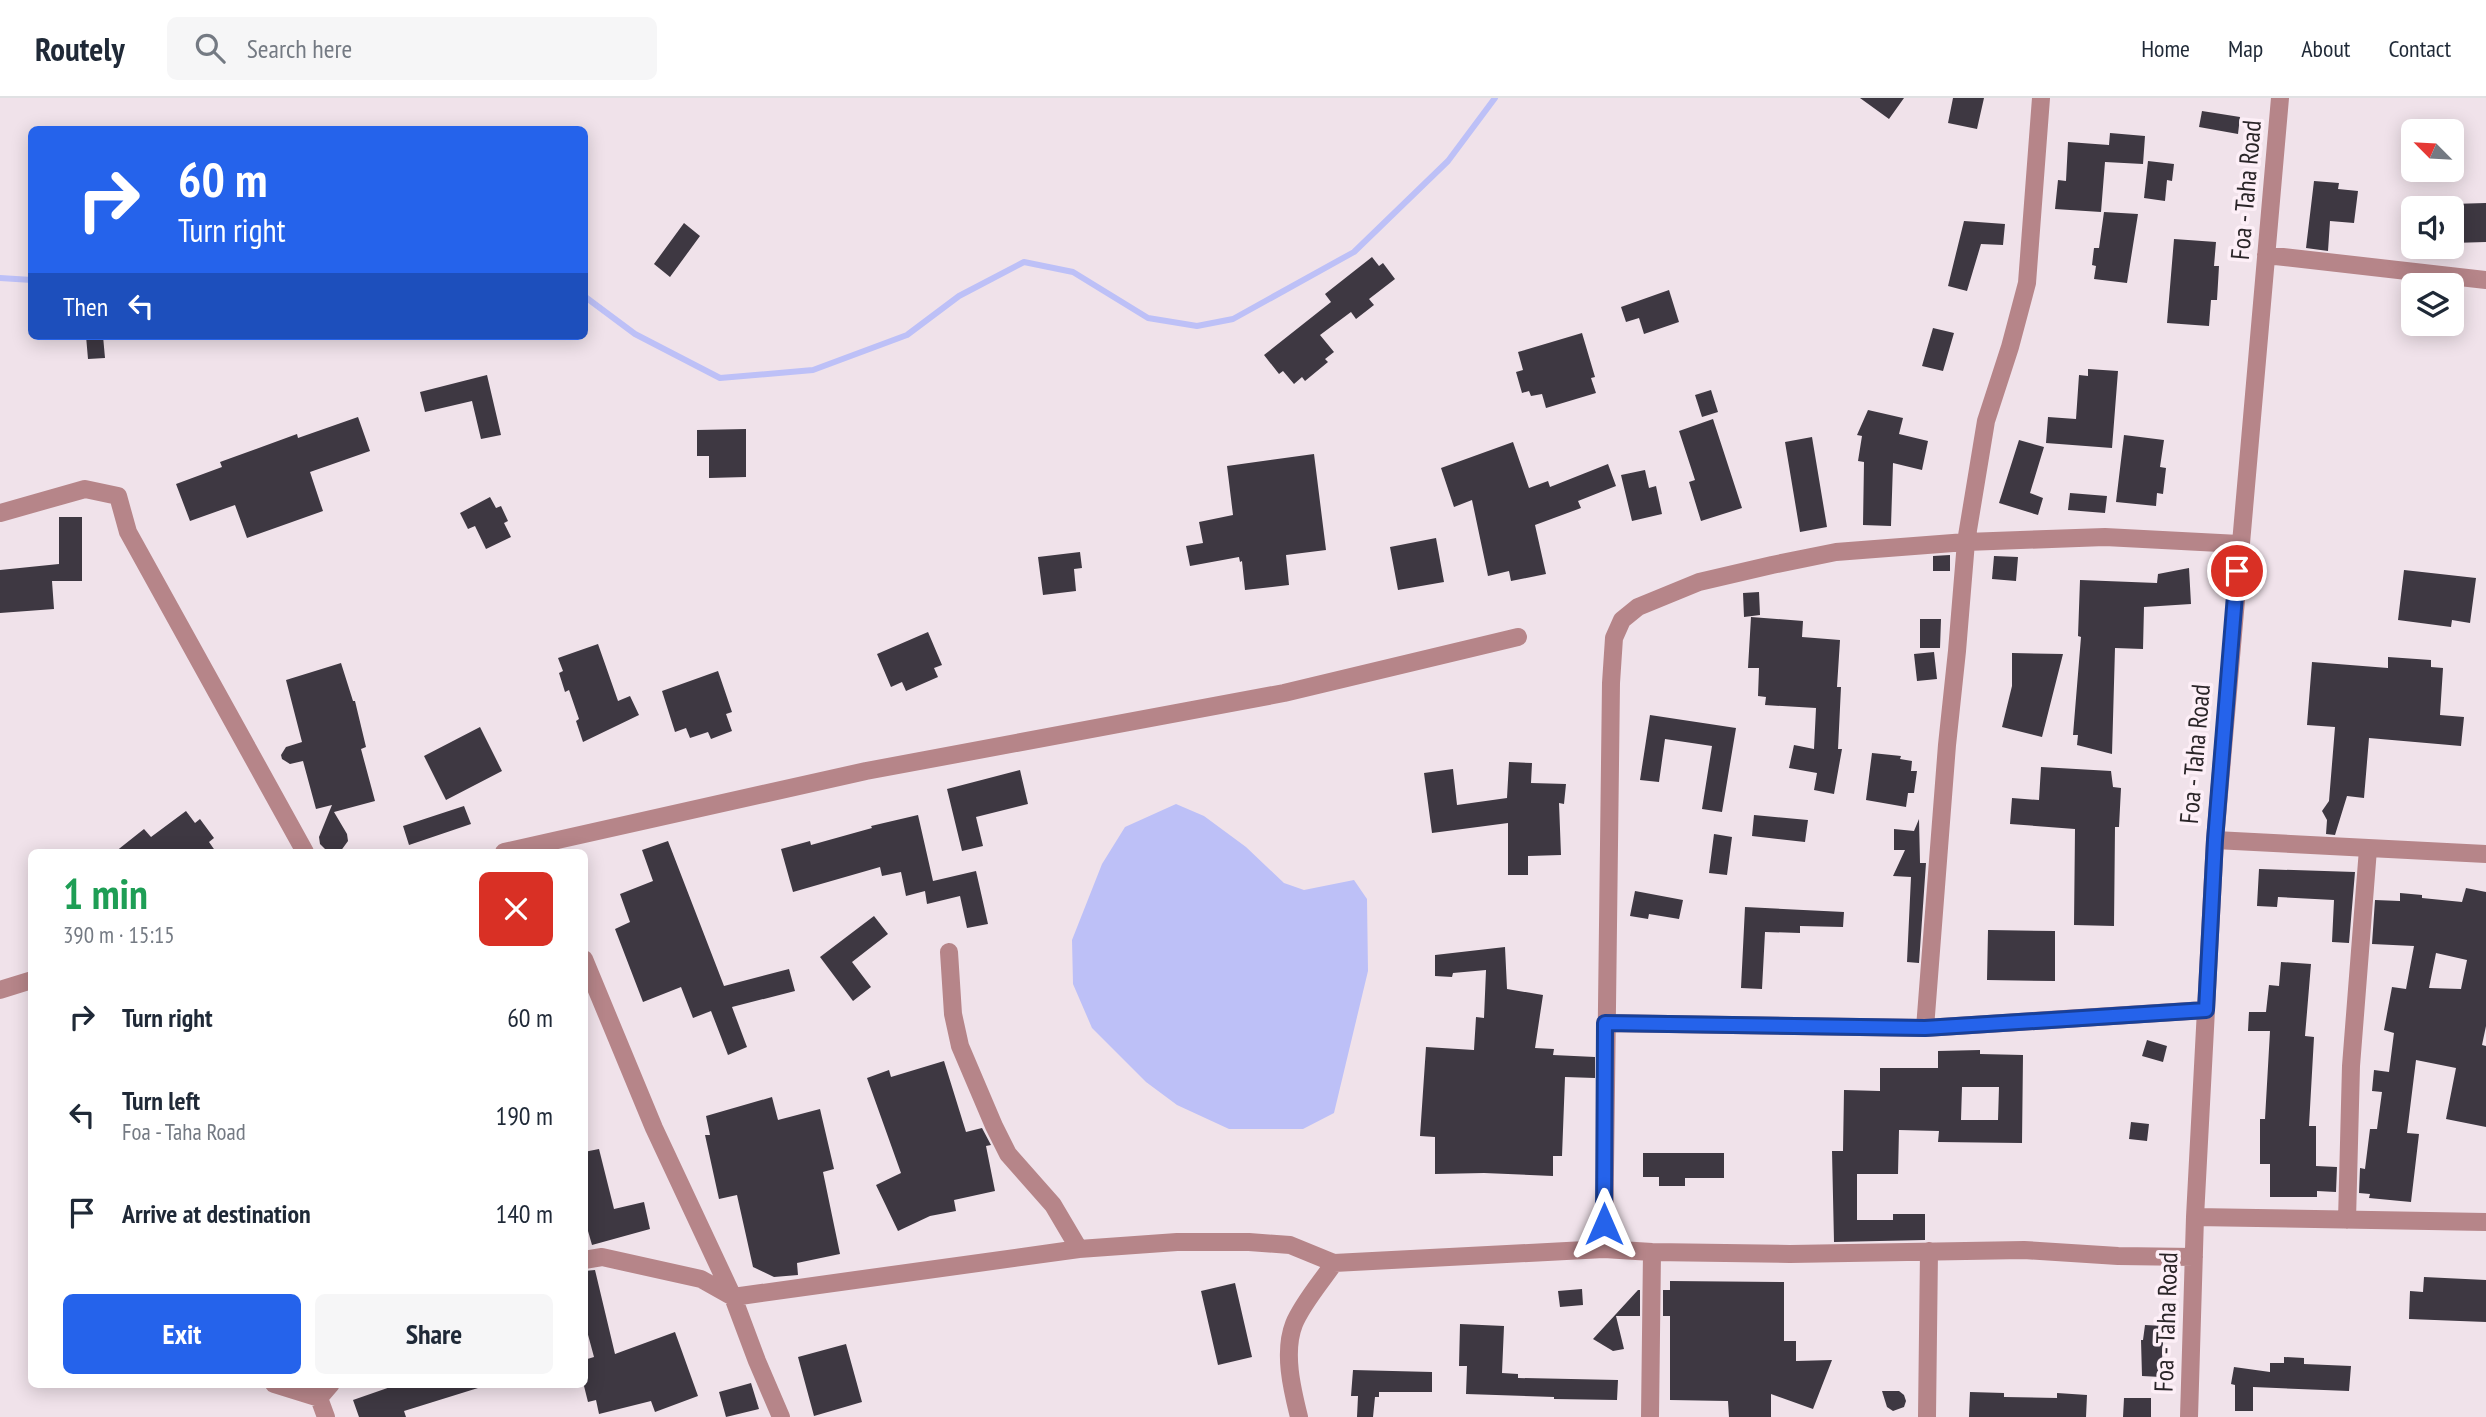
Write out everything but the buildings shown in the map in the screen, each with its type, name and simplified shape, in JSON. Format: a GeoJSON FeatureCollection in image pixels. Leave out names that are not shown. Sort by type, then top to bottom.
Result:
{"type":"FeatureCollection","features":[{"type":"Feature","properties":{"kind":"street"},"geometry":{"type":"LineString","coordinates":[[1925,1028],[1966,542],[1986,421],[2010,347],[2026,283],[2041,98]]}},
{"type":"Feature","properties":{"kind":"street","name":"Foa - Taha Road"},"geometry":{"type":"LineString","coordinates":[[2189,1417],[2195,1217],[2215,840],[2280,98]]}},
{"type":"Feature","properties":{"kind":"street"},"geometry":{"type":"LineString","coordinates":[[2266,255],[2486,280]]}},
{"type":"Feature","properties":{"kind":"street"},"geometry":{"type":"LineString","coordinates":[[0,513],[85,489],[118,496],[128,532],[302,849]]}},
{"type":"Feature","properties":{"kind":"street"},"geometry":{"type":"LineString","coordinates":[[1604,1249],[1611,683],[1614,638],[1622,621],[1638,607],[1711,579],[1836,552],[1966,542],[2105,537],[2239,544]]}},
{"type":"Feature","properties":{"kind":"street"},"geometry":{"type":"LineString","coordinates":[[539,848],[866,771],[1284,692],[1518,637]]}},
{"type":"Feature","properties":{"kind":"street"},"geometry":{"type":"LineString","coordinates":[[2215,840],[2486,854]]}},
{"type":"Feature","properties":{"kind":"street"},"geometry":{"type":"LineString","coordinates":[[2347,1220],[2351,1066],[2368,849]]}},
{"type":"Feature","properties":{"kind":"street"},"geometry":{"type":"LineString","coordinates":[[949,952],[953,1014],[960,1046],[994,1126],[1007,1154],[1054,1205],[1079,1249]]}},
{"type":"Feature","properties":{"kind":"street"},"geometry":{"type":"LineString","coordinates":[[588,969],[654,1128],[733,1297],[781,1417]]}},
{"type":"Feature","properties":{"kind":"street"},"geometry":{"type":"LineString","coordinates":[[0,990],[28,981]]}},
{"type":"Feature","properties":{"kind":"street"},"geometry":{"type":"LineString","coordinates":[[1605,1023],[1925,1028],[2206,1010]]}},
{"type":"Feature","properties":{"kind":"street"},"geometry":{"type":"LineString","coordinates":[[2195,1217],[2486,1222]]}},
{"type":"Feature","properties":{"kind":"street"},"geometry":{"type":"LineString","coordinates":[[588,1259],[602,1257],[701,1279],[733,1297],[1079,1249],[1177,1242],[1290,1245],[1334,1263],[1604,1249],[1790,1254],[2024,1250],[2194,1257]]}},
{"type":"Feature","properties":{"kind":"street"},"geometry":{"type":"LineString","coordinates":[[1927,1417],[1929,1251]]}},
{"type":"Feature","properties":{"kind":"street"},"geometry":{"type":"LineString","coordinates":[[1650,1417],[1652,1252]]}},
{"type":"Feature","properties":{"kind":"street"},"geometry":{"type":"LineString","coordinates":[[1299,1417],[1293,1391],[1289,1343],[1294,1323],[1334,1263]]}},
{"type":"Feature","properties":{"kind":"street"},"geometry":{"type":"LineString","coordinates":[[287,1388],[319,1398]]}},
{"type":"Feature","properties":{"kind":"street"},"geometry":{"type":"LineString","coordinates":[[319,1398],[328,1388]]}},
{"type":"Feature","properties":{"kind":"street"},"geometry":{"type":"LineString","coordinates":[[319,1398],[326,1417]]}},
{"type":"Feature","properties":{"kind":"water"},"geometry":{"type":"Polygon","coordinates":[[[1176,804],[1204,816],[1246,847],[1284,883],[1304,890],[1354,880],[1367,899],[1368,971],[1334,1113],[1303,1129],[1229,1129],[1177,1105],[1146,1082],[1092,1028],[1073,984],[1072,940],[1102,864],[1125,827],[1176,804]]]}},
{"type":"Feature","properties":{"kind":"waterway"},"geometry":{"type":"LineString","coordinates":[[588,299],[635,334],[720,378],[813,370],[907,335],[959,296],[1024,262],[1073,272],[1148,318],[1197,326],[1233,319],[1354,252],[1448,161],[1495,98]]}},
{"type":"Feature","properties":{"kind":"waterway"},"geometry":{"type":"LineString","coordinates":[[0,278],[28,280]]}},
{"type":"Feature","properties":{"kind":"route"},"geometry":{"type":"LineString","coordinates":[[1604,1224],[1605,1023],[1925,1028],[2206,1010],[2215,840],[2237,571]]}}]}
